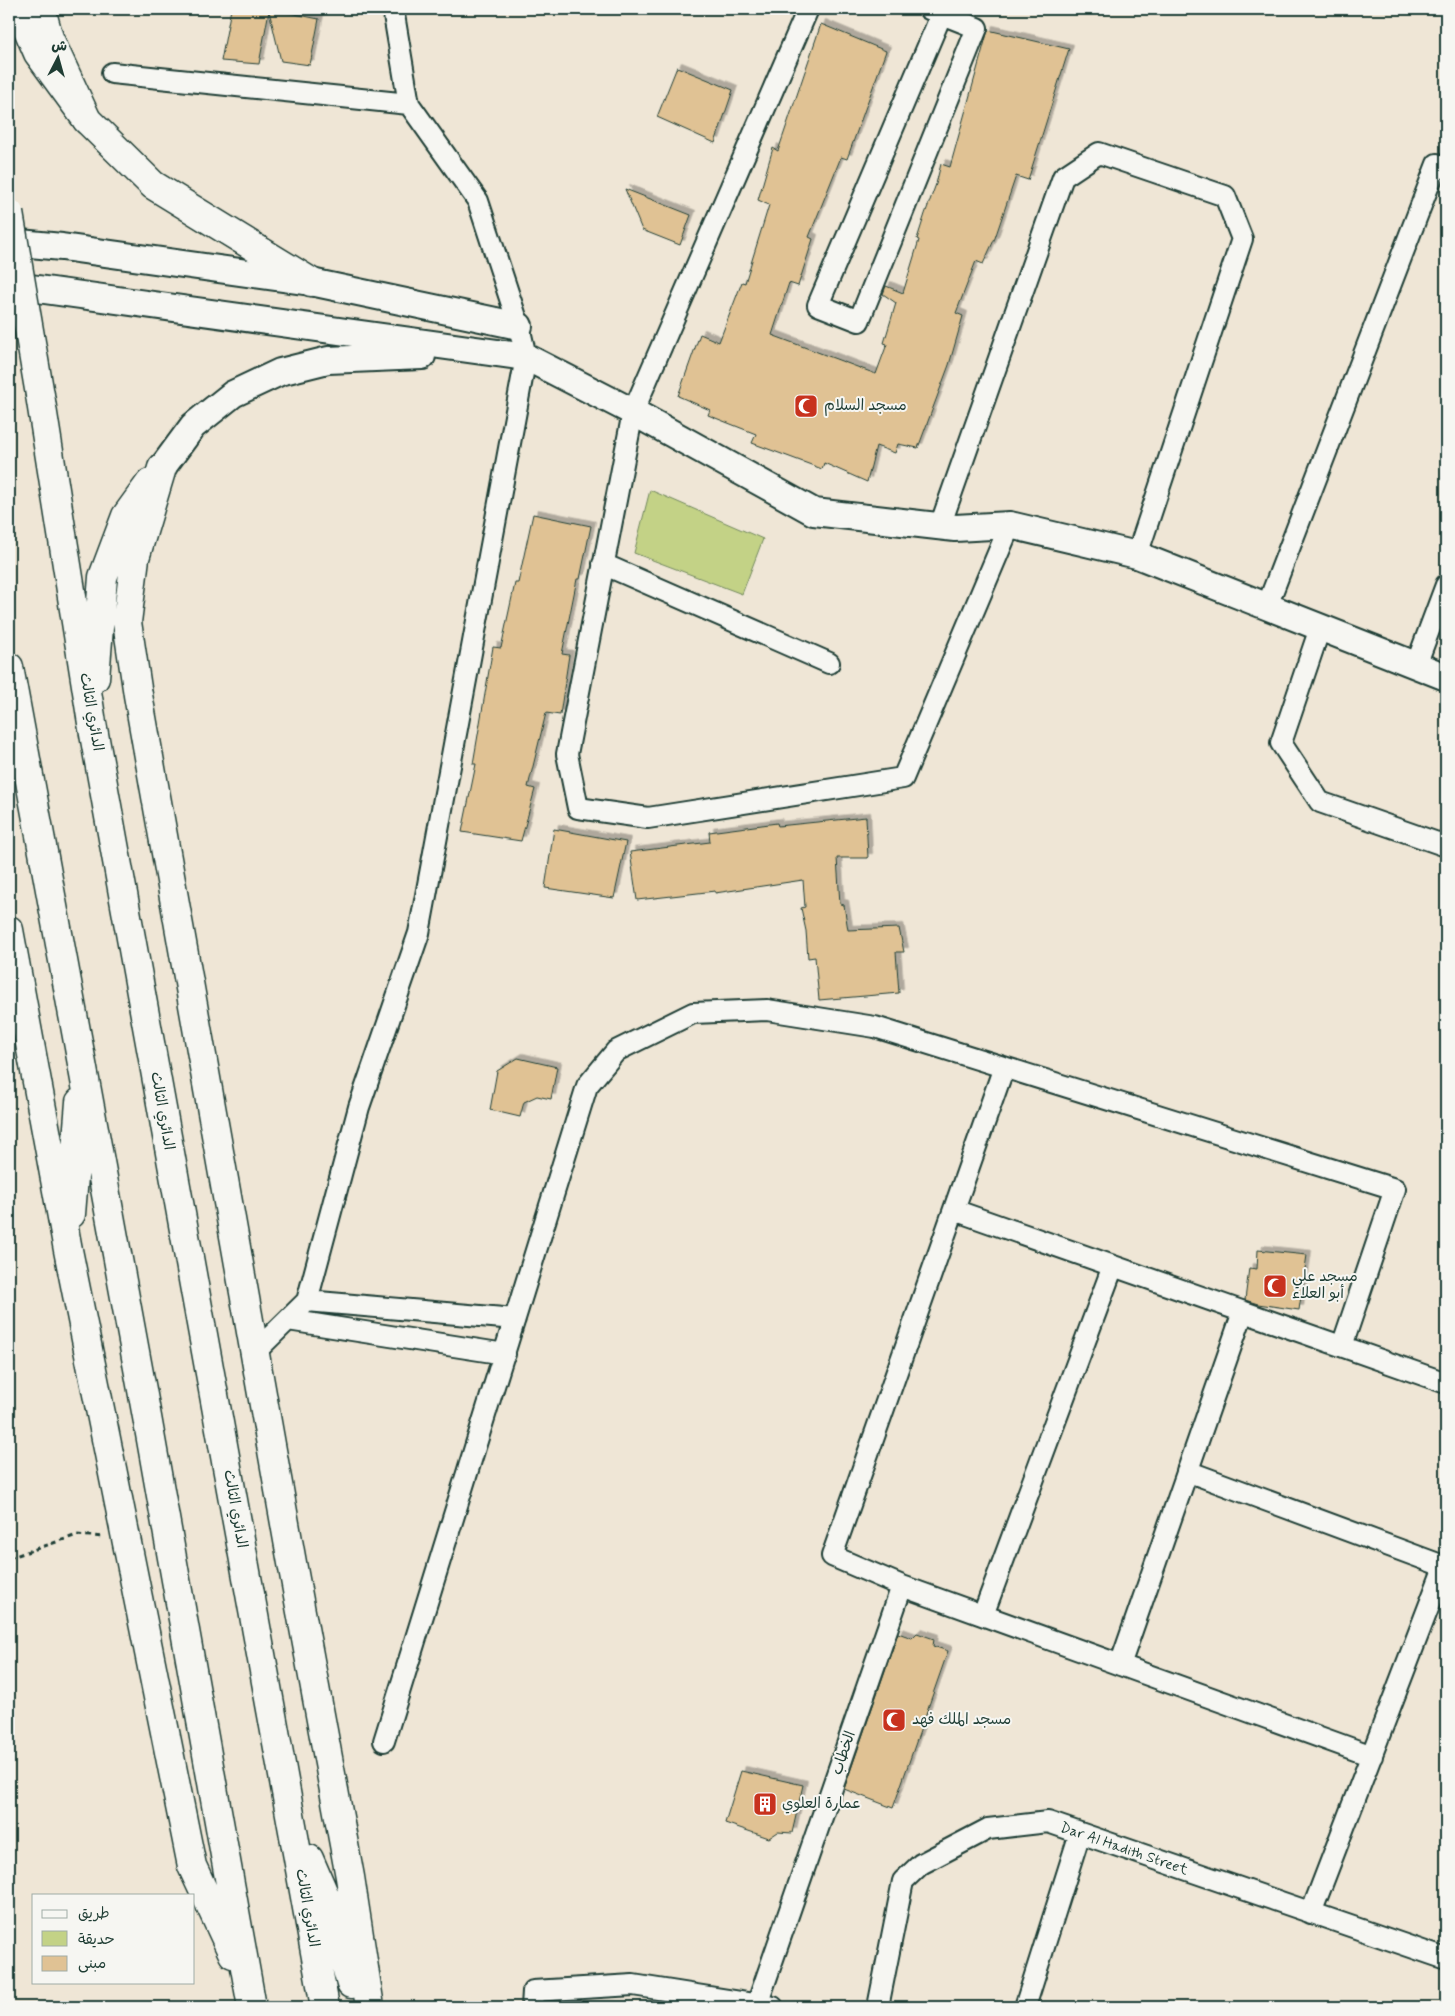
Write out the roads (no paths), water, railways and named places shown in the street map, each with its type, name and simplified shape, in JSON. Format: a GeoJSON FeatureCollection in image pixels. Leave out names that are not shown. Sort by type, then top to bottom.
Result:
{"type":"FeatureCollection","features":[{"type":"Feature","properties":{"kind":"highway"},"geometry":{"type":"LineString","coordinates":[[19,9],[38,53],[87,120],[153,185],[311,282]]}},
{"type":"Feature","properties":{"kind":"highway"},"geometry":{"type":"LineString","coordinates":[[41,9],[49,38],[87,120]]}},
{"type":"Feature","properties":{"kind":"highway","name":"الدائري الثالث"},"geometry":{"type":"LineString","coordinates":[[9,212],[92,723],[325,2007]]}},
{"type":"Feature","properties":{"kind":"highway"},"geometry":{"type":"LineString","coordinates":[[92,723],[103,577],[126,516],[162,468]]}},
{"type":"Feature","properties":{"kind":"highway"},"geometry":{"type":"LineString","coordinates":[[162,468],[135,558],[127,622],[141,714],[254,1352],[350,1877],[370,2007]]}},
{"type":"Feature","properties":{"kind":"highway"},"geometry":{"type":"LineString","coordinates":[[9,667],[13,700],[147,1417],[250,1996]]}},
{"type":"Feature","properties":{"kind":"highway"},"geometry":{"type":"LineString","coordinates":[[9,930],[68,1250],[192,1866],[250,1996]]}},
{"type":"Feature","properties":{"kind":"highway"},"geometry":{"type":"LineString","coordinates":[[68,1250],[82,1066]]}},
{"type":"Feature","properties":{"kind":"highway"},"geometry":{"type":"LineString","coordinates":[[290,1817],[328,1903],[358,2007]]}},
{"type":"Feature","properties":{"kind":"street"},"geometry":{"type":"LineString","coordinates":[[254,1352],[307,1301],[359,1106],[419,934],[526,357],[519,326],[478,201],[409,104],[393,9]]}},
{"type":"Feature","properties":{"kind":"street"},"geometry":{"type":"LineString","coordinates":[[808,9],[633,412],[567,754],[578,808],[648,818],[903,778],[1010,525]]}},
{"type":"Feature","properties":{"kind":"street"},"geometry":{"type":"LineString","coordinates":[[935,11],[977,28],[859,321],[818,305],[935,11]]}},
{"type":"Feature","properties":{"kind":"street"},"geometry":{"type":"LineString","coordinates":[[112,73],[409,104]]}},
{"type":"Feature","properties":{"kind":"street"},"geometry":{"type":"LineString","coordinates":[[940,526],[1063,177],[1099,153],[1225,196],[1242,238],[1137,555]]}},
{"type":"Feature","properties":{"kind":"street"},"geometry":{"type":"LineString","coordinates":[[1266,606],[1436,164],[1446,168]]}},
{"type":"Feature","properties":{"kind":"street"},"geometry":{"type":"LineString","coordinates":[[9,242],[62,247],[311,282],[519,326]]}},
{"type":"Feature","properties":{"kind":"street"},"geometry":{"type":"LineString","coordinates":[[9,285],[526,357],[633,412],[814,512],[955,528],[1010,525],[1137,555],[1446,677]]}},
{"type":"Feature","properties":{"kind":"street"},"geometry":{"type":"LineString","coordinates":[[162,468],[193,426],[233,394],[280,372],[328,360],[499,354]]}},
{"type":"Feature","properties":{"kind":"street"},"geometry":{"type":"LineString","coordinates":[[603,564],[829,663]]}},
{"type":"Feature","properties":{"kind":"street"},"geometry":{"type":"LineString","coordinates":[[1416,665],[1446,585]]}},
{"type":"Feature","properties":{"kind":"street"},"geometry":{"type":"LineString","coordinates":[[1320,628],[1281,744],[1320,802],[1446,846]]}},
{"type":"Feature","properties":{"kind":"street"},"geometry":{"type":"LineString","coordinates":[[384,1741],[587,1086],[616,1052],[693,1013],[767,1010],[875,1027],[1395,1190],[1342,1346]]}},
{"type":"Feature","properties":{"kind":"street"},"geometry":{"type":"LineString","coordinates":[[1004,1067],[832,1556],[902,1586],[1372,1756]]}},
{"type":"Feature","properties":{"kind":"street"},"geometry":{"type":"LineString","coordinates":[[954,1210],[1446,1383]]}},
{"type":"Feature","properties":{"kind":"street"},"geometry":{"type":"LineString","coordinates":[[983,1615],[1113,1266]]}},
{"type":"Feature","properties":{"kind":"street"},"geometry":{"type":"LineString","coordinates":[[307,1301],[515,1319]]}},
{"type":"Feature","properties":{"kind":"street"},"geometry":{"type":"LineString","coordinates":[[1120,1665],[1243,1312]]}},
{"type":"Feature","properties":{"kind":"street"},"geometry":{"type":"LineString","coordinates":[[288,1320],[505,1354]]}},
{"type":"Feature","properties":{"kind":"street"},"geometry":{"type":"LineString","coordinates":[[1187,1472],[1445,1567],[1312,1913]]}},
{"type":"Feature","properties":{"kind":"street","name":"الخطاب"},"geometry":{"type":"LineString","coordinates":[[765,2006],[902,1586]]}},
{"type":"Feature","properties":{"kind":"street","name":"Dar Al Hadith Street"},"geometry":{"type":"LineString","coordinates":[[878,2007],[903,1881],[921,1864],[988,1829],[1048,1822],[1446,1960]]}},
{"type":"Feature","properties":{"kind":"street"},"geometry":{"type":"LineString","coordinates":[[1025,2007],[1080,1833]]}},
{"type":"Feature","properties":{"kind":"street"},"geometry":{"type":"LineString","coordinates":[[532,2007],[533,1991],[633,1984],[733,2004],[765,2006]]}},
{"type":"Feature","properties":{"kind":"place","name":"مسجد السلام"},"geometry":{"type":"Point","coordinates":[806,406]}},
{"type":"Feature","properties":{"kind":"place","name":"مسجد علي أبو العلاء"},"geometry":{"type":"Point","coordinates":[1275,1286]}},
{"type":"Feature","properties":{"kind":"place","name":"مسجد الملك فهد"},"geometry":{"type":"Point","coordinates":[894,1720]}},
{"type":"Feature","properties":{"kind":"place","name":"عمارة العلوي"},"geometry":{"type":"Point","coordinates":[765,1804]}}]}
